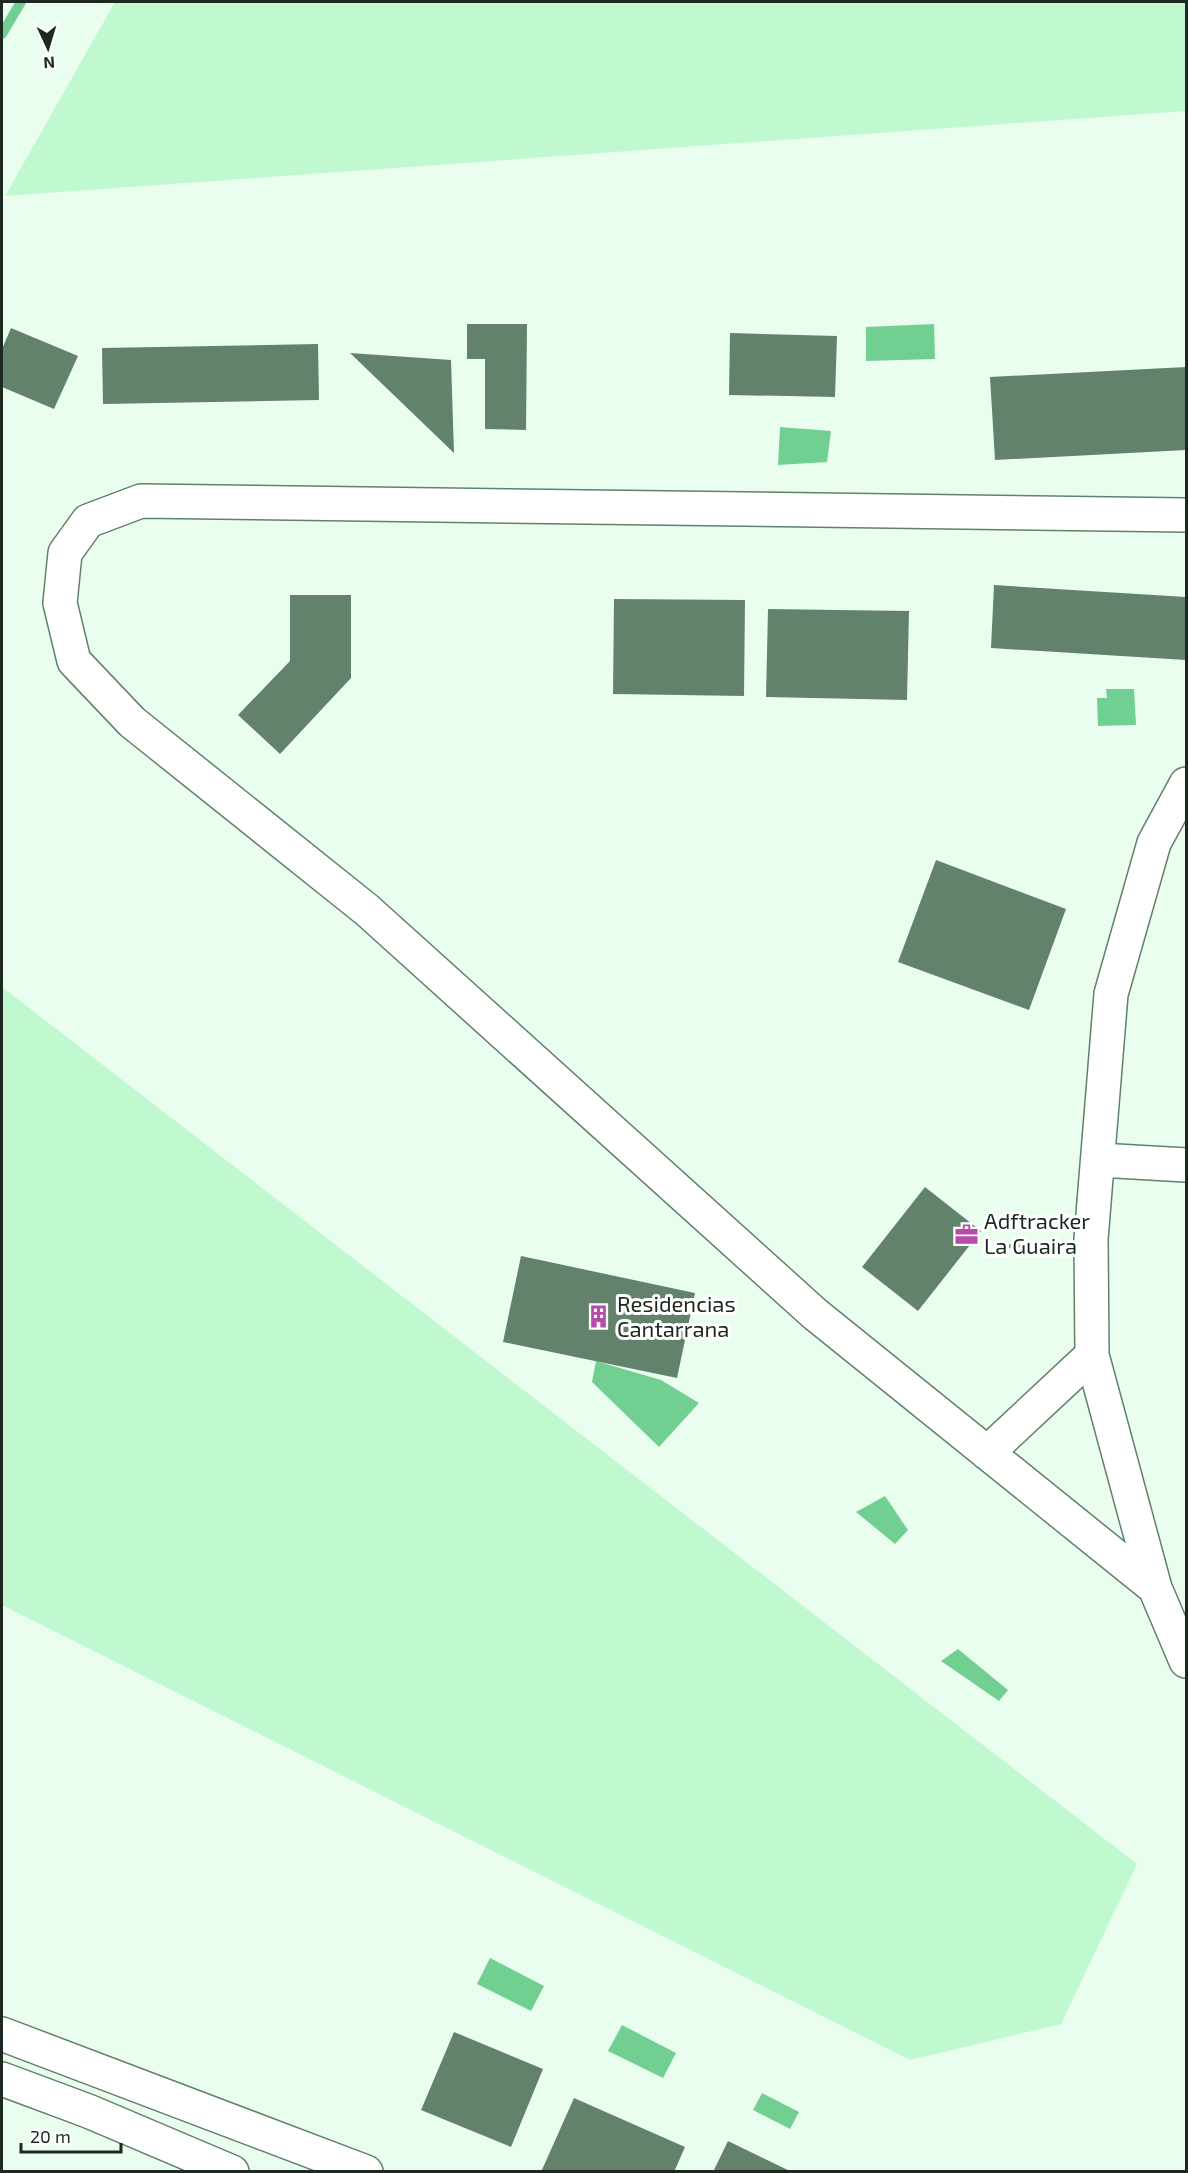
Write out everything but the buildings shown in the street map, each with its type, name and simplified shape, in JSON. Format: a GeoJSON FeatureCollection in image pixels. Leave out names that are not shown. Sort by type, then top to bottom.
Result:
{"type":"FeatureCollection","features":[{"type":"Feature","properties":{"kind":"street"},"geometry":{"type":"LineString","coordinates":[[1155,1588],[815,1314],[367,910],[132,722],[74,661],[60,603],[65,553],[88,521],[141,501],[1186,515]]}},
{"type":"Feature","properties":{"kind":"street"},"geometry":{"type":"LineString","coordinates":[[1186,784],[1154,843],[1111,994],[1091,1239],[1092,1355],[1155,1588],[1186,1661]]}},
{"type":"Feature","properties":{"kind":"street"},"geometry":{"type":"LineString","coordinates":[[1099,1160],[1186,1165]]}},
{"type":"Feature","properties":{"kind":"street"},"geometry":{"type":"LineString","coordinates":[[987,1453],[1092,1355]]}},
{"type":"Feature","properties":{"kind":"street"},"geometry":{"type":"LineString","coordinates":[[2,2034],[366,2172]]}},
{"type":"Feature","properties":{"kind":"street"},"geometry":{"type":"LineString","coordinates":[[2,2079],[88,2111],[232,2172]]}},
{"type":"Feature","properties":{"kind":"path"},"geometry":{"type":"LineString","coordinates":[[1000,1247],[1091,1239]]}},
{"type":"Feature","properties":{"kind":"shaded area"},"geometry":{"type":"Polygon","coordinates":[[[115,2],[1186,2],[1186,111],[5,196],[115,2]]]}},
{"type":"Feature","properties":{"kind":"shaded area"},"geometry":{"type":"Polygon","coordinates":[[[934,324],[935,359],[866,361],[866,327],[934,324]]]}},
{"type":"Feature","properties":{"kind":"shaded area"},"geometry":{"type":"Polygon","coordinates":[[[780,427],[831,431],[827,462],[778,465],[780,427]]]}},
{"type":"Feature","properties":{"kind":"shaded area"},"geometry":{"type":"Polygon","coordinates":[[[1106,689],[1134,689],[1136,725],[1098,726],[1097,698],[1107,698],[1106,689]]]}},
{"type":"Feature","properties":{"kind":"shaded area"},"geometry":{"type":"Polygon","coordinates":[[[2,987],[1137,1864],[1061,2024],[910,2060],[2,1605],[2,987]]]}},
{"type":"Feature","properties":{"kind":"shaded area"},"geometry":{"type":"Polygon","coordinates":[[[596,1361],[661,1380],[699,1403],[659,1447],[592,1382],[596,1361]]]}},
{"type":"Feature","properties":{"kind":"shaded area"},"geometry":{"type":"Polygon","coordinates":[[[885,1496],[908,1530],[895,1544],[856,1512],[885,1496]]]}},
{"type":"Feature","properties":{"kind":"shaded area"},"geometry":{"type":"Polygon","coordinates":[[[958,1649],[1008,1690],[999,1701],[941,1661],[958,1649]]]}},
{"type":"Feature","properties":{"kind":"shaded area"},"geometry":{"type":"Polygon","coordinates":[[[490,1958],[544,1986],[531,2011],[477,1984],[490,1958]]]}},
{"type":"Feature","properties":{"kind":"shaded area"},"geometry":{"type":"Polygon","coordinates":[[[622,2025],[676,2053],[663,2078],[608,2051],[622,2025]]]}},
{"type":"Feature","properties":{"kind":"shaded area"},"geometry":{"type":"Polygon","coordinates":[[[762,2093],[799,2112],[790,2129],[753,2110],[762,2093]]]}},
{"type":"Feature","properties":{"kind":"waterway"},"geometry":{"type":"LineString","coordinates":[[2,34],[21,2]]}},
{"type":"Feature","properties":{"kind":"place","name":"Adftracker La Guaira"},"geometry":{"type":"Point","coordinates":[966,1234]}},
{"type":"Feature","properties":{"kind":"place","name":"Residencias Cantarrana"},"geometry":{"type":"Point","coordinates":[599,1317]}}]}
